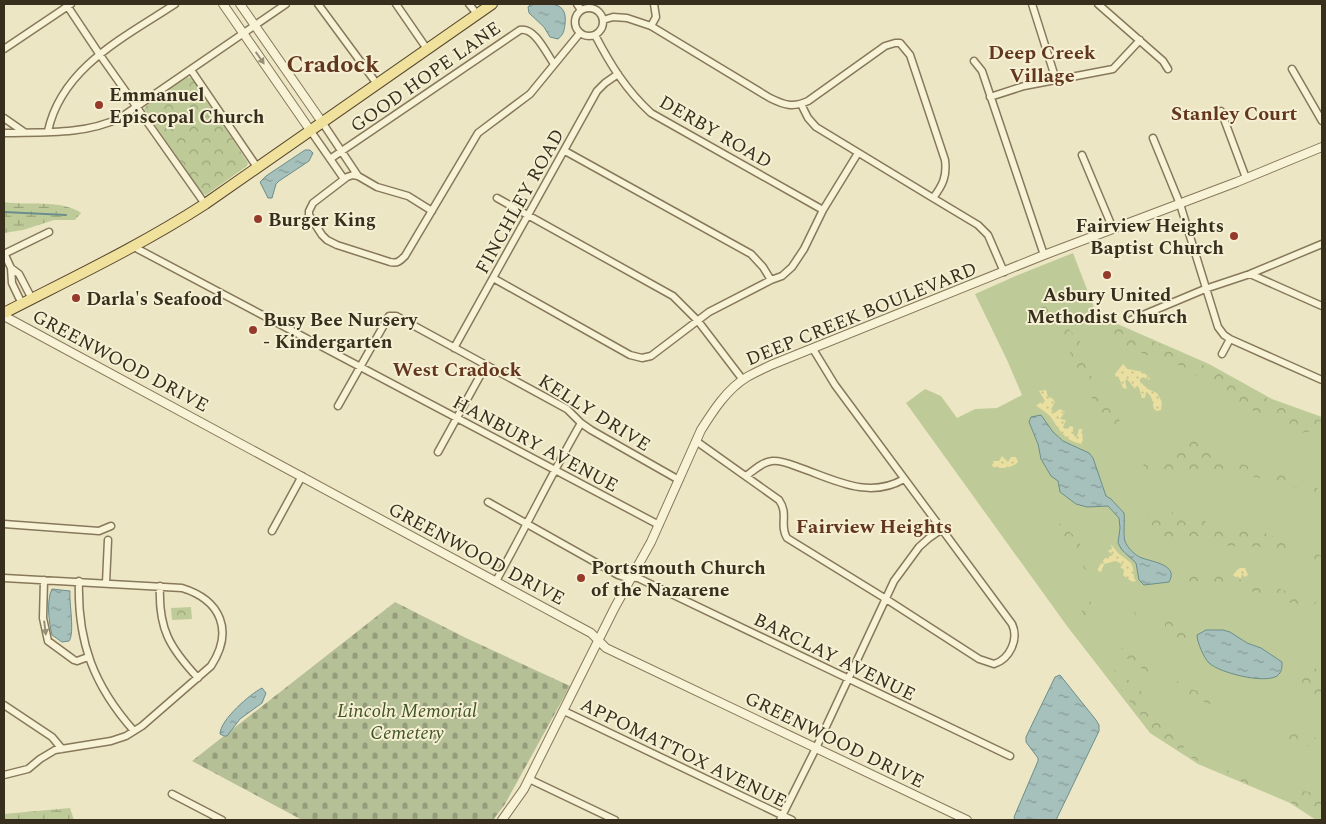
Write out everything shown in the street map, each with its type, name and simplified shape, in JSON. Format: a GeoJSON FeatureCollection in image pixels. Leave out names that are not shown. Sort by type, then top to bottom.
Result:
{"type":"FeatureCollection","features":[{"type":"Feature","properties":{"kind":"main road"},"geometry":{"type":"LineString","coordinates":[[4,314],[167,229],[492,4]]}},
{"type":"Feature","properties":{"kind":"street"},"geometry":{"type":"LineString","coordinates":[[4,49],[68,4],[100,55],[205,204]]}},
{"type":"Feature","properties":{"kind":"street"},"geometry":{"type":"LineString","coordinates":[[48,131],[51,117],[67,87],[76,76],[100,55],[175,4]]}},
{"type":"Feature","properties":{"kind":"street"},"geometry":{"type":"LineString","coordinates":[[222,4],[344,180]]}},
{"type":"Feature","properties":{"kind":"street"},"geometry":{"type":"LineString","coordinates":[[240,4],[358,176]]}},
{"type":"Feature","properties":{"kind":"street"},"geometry":{"type":"LineString","coordinates":[[4,133],[94,128],[120,118],[286,4]]}},
{"type":"Feature","properties":{"kind":"street"},"geometry":{"type":"LineString","coordinates":[[318,4],[376,84]]}},
{"type":"Feature","properties":{"kind":"street"},"geometry":{"type":"LineString","coordinates":[[396,4],[427,49]]}},
{"type":"Feature","properties":{"kind":"street"},"geometry":{"type":"LineString","coordinates":[[470,4],[477,14]]}},
{"type":"Feature","properties":{"kind":"street"},"geometry":{"type":"LineString","coordinates":[[577,4],[581,10]]}},
{"type":"Feature","properties":{"kind":"street"},"geometry":{"type":"LineString","coordinates":[[651,26],[656,17],[654,4]]}},
{"type":"Feature","properties":{"kind":"street"},"geometry":{"type":"LineString","coordinates":[[1032,4],[1056,80]]}},
{"type":"Feature","properties":{"kind":"street"},"geometry":{"type":"LineString","coordinates":[[1098,4],[1163,61],[1168,69]]}},
{"type":"Feature","properties":{"kind":"street"},"geometry":{"type":"LineString","coordinates":[[586,8],[594,9],[603,20],[601,28],[595,35],[587,36],[580,33],[575,21],[581,10],[586,8]]}},
{"type":"Feature","properties":{"kind":"street"},"geometry":{"type":"LineString","coordinates":[[603,20],[613,17],[627,18],[651,26],[770,98],[787,106],[808,101],[886,46],[900,43],[910,55],[945,160],[946,171],[942,185],[933,198]]}},
{"type":"Feature","properties":{"kind":"street","name":"GOOD HOPE LANE"},"geometry":{"type":"LineString","coordinates":[[330,159],[520,30],[526,29],[532,33],[554,64]]}},
{"type":"Feature","properties":{"kind":"street"},"geometry":{"type":"LineString","coordinates":[[432,210],[408,196],[377,186],[358,176],[349,176],[313,203],[309,215],[322,235],[331,243],[390,262],[401,261],[432,210],[478,133],[530,94],[580,33]]}},
{"type":"Feature","properties":{"kind":"street","name":"DERBY ROAD"},"geometry":{"type":"LineString","coordinates":[[595,35],[618,74],[637,100],[651,113],[823,210]]}},
{"type":"Feature","properties":{"kind":"street"},"geometry":{"type":"LineString","coordinates":[[990,97],[1024,86],[1113,69],[1140,40]]}},
{"type":"Feature","properties":{"kind":"street"},"geometry":{"type":"LineString","coordinates":[[974,61],[982,71],[1044,256]]}},
{"type":"Feature","properties":{"kind":"street"},"geometry":{"type":"LineString","coordinates":[[1292,69],[1322,121]]}},
{"type":"Feature","properties":{"kind":"street"},"geometry":{"type":"LineString","coordinates":[[190,70],[256,167]]}},
{"type":"Feature","properties":{"kind":"street","name":"FINCHLEY ROAD"},"geometry":{"type":"LineString","coordinates":[[454,348],[597,91],[618,74]]}},
{"type":"Feature","properties":{"kind":"street"},"geometry":{"type":"LineString","coordinates":[[801,104],[808,118],[816,127],[978,225],[988,235],[1004,272]]}},
{"type":"Feature","properties":{"kind":"street"},"geometry":{"type":"LineString","coordinates":[[1221,111],[1246,178]]}},
{"type":"Feature","properties":{"kind":"street"},"geometry":{"type":"LineString","coordinates":[[4,118],[24,132]]}},
{"type":"Feature","properties":{"kind":"street"},"geometry":{"type":"LineString","coordinates":[[1153,138],[1180,204],[1218,327],[1230,339],[1322,380]]}},
{"type":"Feature","properties":{"kind":"street","name":"DEEP CREEK BOULEVARD"},"geometry":{"type":"LineString","coordinates":[[502,820],[517,801],[564,710],[658,525],[696,441],[710,415],[742,380],[771,365],[813,348],[1322,147]]}},
{"type":"Feature","properties":{"kind":"street"},"geometry":{"type":"LineString","coordinates":[[565,151],[751,254],[763,267],[771,280]]}},
{"type":"Feature","properties":{"kind":"street"},"geometry":{"type":"LineString","coordinates":[[494,278],[630,355],[642,358],[651,356],[717,307],[782,276],[792,267],[804,249],[823,210],[858,153]]}},
{"type":"Feature","properties":{"kind":"street"},"geometry":{"type":"LineString","coordinates":[[1082,156],[1113,229]]}},
{"type":"Feature","properties":{"kind":"street"},"geometry":{"type":"LineString","coordinates":[[497,198],[673,296],[698,321],[742,380]]}},
{"type":"Feature","properties":{"kind":"street"},"geometry":{"type":"LineString","coordinates":[[32,299],[4,254],[49,232]]}},
{"type":"Feature","properties":{"kind":"street"},"geometry":{"type":"LineString","coordinates":[[1131,320],[1322,244]]}},
{"type":"Feature","properties":{"kind":"street","name":"HANBURY AVENUE"},"geometry":{"type":"LineString","coordinates":[[134,247],[658,525]]}},
{"type":"Feature","properties":{"kind":"street"},"geometry":{"type":"LineString","coordinates":[[11,268],[12,284],[22,304]]}},
{"type":"Feature","properties":{"kind":"street"},"geometry":{"type":"LineString","coordinates":[[1250,274],[1322,306]]}},
{"type":"Feature","properties":{"kind":"street","name":"GREENWOOD DRIVE"},"geometry":{"type":"LineString","coordinates":[[4,314],[591,633],[606,648],[967,820]]}},
{"type":"Feature","properties":{"kind":"street","name":"KELLY DRIVE"},"geometry":{"type":"LineString","coordinates":[[361,367],[389,316],[396,316],[567,409],[581,423],[679,480]]}},
{"type":"Feature","properties":{"kind":"street"},"geometry":{"type":"LineString","coordinates":[[1222,354],[1230,339]]}},
{"type":"Feature","properties":{"kind":"street"},"geometry":{"type":"LineString","coordinates":[[696,441],[774,496],[783,506],[785,513],[783,530],[787,538],[987,663],[994,664],[1000,662],[1009,653],[1015,634],[1012,624],[835,385],[813,348]]}},
{"type":"Feature","properties":{"kind":"street"},"geometry":{"type":"LineString","coordinates":[[438,452],[486,365]]}},
{"type":"Feature","properties":{"kind":"street"},"geometry":{"type":"LineString","coordinates":[[338,406],[361,367]]}},
{"type":"Feature","properties":{"kind":"street"},"geometry":{"type":"LineString","coordinates":[[496,581],[581,423]]}},
{"type":"Feature","properties":{"kind":"street"},"geometry":{"type":"LineString","coordinates":[[746,476],[763,464],[774,461],[789,464],[854,487],[887,487],[893,486],[904,479]]}},
{"type":"Feature","properties":{"kind":"street"},"geometry":{"type":"LineString","coordinates":[[272,531],[302,476]]}},
{"type":"Feature","properties":{"kind":"street","name":"BARCLAY AVENUE"},"geometry":{"type":"LineString","coordinates":[[488,502],[624,577],[638,578],[1010,756]]}},
{"type":"Feature","properties":{"kind":"street"},"geometry":{"type":"LineString","coordinates":[[4,524],[99,531],[111,526]]}},
{"type":"Feature","properties":{"kind":"street"},"geometry":{"type":"LineString","coordinates":[[781,818],[894,581],[910,557],[929,538],[942,529]]}},
{"type":"Feature","properties":{"kind":"street"},"geometry":{"type":"LineString","coordinates":[[106,583],[108,540]]}},
{"type":"Feature","properties":{"kind":"street"},"geometry":{"type":"LineString","coordinates":[[4,578],[182,588],[203,596],[217,612],[222,623],[222,645],[218,656],[211,666],[142,726],[111,741],[55,750],[28,769],[4,775]]}},
{"type":"Feature","properties":{"kind":"street"},"geometry":{"type":"LineString","coordinates":[[44,580],[44,618],[48,641],[74,660],[88,656]]}},
{"type":"Feature","properties":{"kind":"street"},"geometry":{"type":"LineString","coordinates":[[79,581],[78,605],[80,624],[88,656],[102,690],[118,713],[134,731]]}},
{"type":"Feature","properties":{"kind":"street"},"geometry":{"type":"LineString","coordinates":[[160,586],[159,606],[166,635],[177,654],[198,678]]}},
{"type":"Feature","properties":{"kind":"street"},"geometry":{"type":"LineString","coordinates":[[4,705],[52,737],[62,749]]}},
{"type":"Feature","properties":{"kind":"street","name":"APPOMATTOX AVENUE"},"geometry":{"type":"LineString","coordinates":[[564,710],[781,818],[792,820]]}},
{"type":"Feature","properties":{"kind":"street"},"geometry":{"type":"LineString","coordinates":[[529,778],[615,820]]}},
{"type":"Feature","properties":{"kind":"street"},"geometry":{"type":"LineString","coordinates":[[172,794],[222,820]]}},
{"type":"Feature","properties":{"kind":"street"},"geometry":{"type":"LineString","coordinates":[[206,820],[209,813]]}},
{"type":"Feature","properties":{"kind":"green space"},"geometry":{"type":"Polygon","coordinates":[[[186,77],[192,78],[248,163],[247,166],[206,195],[202,193],[144,109],[186,77]]]}},
{"type":"Feature","properties":{"kind":"green space"},"geometry":{"type":"Polygon","coordinates":[[[4,202],[54,204],[81,213],[75,220],[54,220],[23,230],[4,233],[4,202]]]}},
{"type":"Feature","properties":{"kind":"green space"},"geometry":{"type":"Polygon","coordinates":[[[1073,253],[1097,315],[1209,364],[1272,399],[1322,417],[1322,820],[1316,820],[1290,803],[1198,764],[1150,733],[1067,626],[906,403],[925,389],[941,396],[957,418],[975,409],[997,408],[1022,395],[975,294],[1073,253]]]}},
{"type":"Feature","properties":{"kind":"green space"},"geometry":{"type":"Polygon","coordinates":[[[1086,291],[1096,316],[1182,354],[1272,401],[1322,421],[1322,436],[1314,431],[1300,433],[1285,427],[1234,401],[1204,382],[1188,369],[1168,360],[1149,356],[1117,343],[1100,330],[1081,304],[1082,293],[1086,291]]]}},
{"type":"Feature","properties":{"kind":"green space"},"geometry":{"type":"Polygon","coordinates":[[[1047,293],[1054,298],[1066,326],[1085,349],[1088,371],[1113,407],[1126,438],[1121,438],[1091,397],[1061,332],[1042,310],[1039,300],[1047,293]]]}},
{"type":"Feature","properties":{"kind":"green space"},"geometry":{"type":"Polygon","coordinates":[[[1191,436],[1201,436],[1205,447],[1225,458],[1305,481],[1322,491],[1322,501],[1304,491],[1283,483],[1261,478],[1214,473],[1147,473],[1141,459],[1149,456],[1162,460],[1168,459],[1178,452],[1191,436]]]}},
{"type":"Feature","properties":{"kind":"green space"},"geometry":{"type":"Polygon","coordinates":[[[1173,512],[1203,518],[1210,528],[1239,527],[1268,534],[1322,556],[1322,563],[1297,553],[1265,547],[1229,546],[1212,541],[1166,539],[1153,530],[1144,515],[1152,514],[1164,521],[1173,512]]]}},
{"type":"Feature","properties":{"kind":"green space"},"geometry":{"type":"Polygon","coordinates":[[[1060,523],[1080,544],[1085,556],[1086,571],[1057,530],[1060,523]]]}},
{"type":"Feature","properties":{"kind":"green space"},"geometry":{"type":"Polygon","coordinates":[[[1181,570],[1201,570],[1244,581],[1265,583],[1322,605],[1322,614],[1221,582],[1181,581],[1181,570]]]}},
{"type":"Feature","properties":{"kind":"green space"},"geometry":{"type":"Polygon","coordinates":[[[1079,592],[1093,604],[1092,612],[1085,616],[1077,604],[1077,594],[1079,592]]]}},
{"type":"Feature","properties":{"kind":"green space","name":"Lincoln Memorial Cemetery"},"geometry":{"type":"Polygon","coordinates":[[[395,602],[466,638],[570,686],[505,804],[493,820],[302,820],[192,761],[395,602]]]}},
{"type":"Feature","properties":{"kind":"green space"},"geometry":{"type":"Polygon","coordinates":[[[191,607],[192,619],[172,620],[171,608],[191,607]]]}},
{"type":"Feature","properties":{"kind":"green space"},"geometry":{"type":"Polygon","coordinates":[[[1138,608],[1147,610],[1152,615],[1145,619],[1135,616],[1134,611],[1138,608]]]}},
{"type":"Feature","properties":{"kind":"green space"},"geometry":{"type":"Polygon","coordinates":[[[1172,619],[1192,627],[1195,635],[1189,641],[1178,638],[1165,627],[1165,623],[1172,619]]]}},
{"type":"Feature","properties":{"kind":"green space"},"geometry":{"type":"Polygon","coordinates":[[[1118,647],[1125,649],[1190,689],[1202,692],[1225,706],[1223,709],[1168,688],[1161,677],[1143,669],[1116,651],[1115,649],[1118,647]]]}},
{"type":"Feature","properties":{"kind":"green space"},"geometry":{"type":"Polygon","coordinates":[[[1102,661],[1136,685],[1158,713],[1183,737],[1184,749],[1181,751],[1154,732],[1103,667],[1102,661]]]}},
{"type":"Feature","properties":{"kind":"green space"},"geometry":{"type":"Polygon","coordinates":[[[1313,666],[1322,674],[1322,703],[1317,701],[1296,678],[1301,667],[1313,666]]]}},
{"type":"Feature","properties":{"kind":"green space"},"geometry":{"type":"Polygon","coordinates":[[[1283,732],[1322,740],[1322,750],[1283,739],[1281,736],[1283,732]]]}},
{"type":"Feature","properties":{"kind":"green space"},"geometry":{"type":"Polygon","coordinates":[[[1191,750],[1226,770],[1257,780],[1255,788],[1190,757],[1191,750]]]}},
{"type":"Feature","properties":{"kind":"green space"},"geometry":{"type":"Polygon","coordinates":[[[1290,789],[1322,794],[1322,820],[1288,801],[1286,798],[1290,789]]]}},
{"type":"Feature","properties":{"kind":"green space"},"geometry":{"type":"Polygon","coordinates":[[[70,808],[74,820],[4,820],[4,814],[70,808]]]}},
{"type":"Feature","properties":{"kind":"sand"},"geometry":{"type":"Polygon","coordinates":[[[1123,364],[1128,369],[1143,372],[1150,378],[1149,380],[1143,377],[1140,379],[1140,382],[1148,389],[1157,393],[1162,402],[1161,410],[1157,411],[1154,409],[1150,395],[1146,392],[1145,398],[1142,398],[1139,388],[1136,386],[1135,389],[1127,379],[1125,381],[1127,389],[1123,388],[1115,374],[1123,364]]]}},
{"type":"Feature","properties":{"kind":"sand"},"geometry":{"type":"Polygon","coordinates":[[[1046,390],[1048,397],[1052,398],[1055,402],[1051,409],[1054,413],[1060,409],[1065,412],[1060,419],[1066,420],[1063,427],[1065,429],[1073,427],[1075,437],[1079,429],[1082,429],[1083,444],[1067,438],[1050,416],[1036,406],[1045,401],[1039,391],[1046,390]]]}},
{"type":"Feature","properties":{"kind":"sand"},"geometry":{"type":"Polygon","coordinates":[[[1002,456],[1008,462],[1011,457],[1016,457],[1018,462],[1006,468],[992,466],[993,461],[999,461],[1002,456]]]}},
{"type":"Feature","properties":{"kind":"sand"},"geometry":{"type":"Polygon","coordinates":[[[1111,544],[1118,553],[1131,563],[1136,581],[1132,582],[1123,575],[1124,570],[1120,567],[1123,565],[1116,561],[1104,564],[1101,572],[1098,571],[1105,558],[1113,555],[1108,551],[1112,549],[1111,544]]]}},
{"type":"Feature","properties":{"kind":"sand"},"geometry":{"type":"Polygon","coordinates":[[[1241,568],[1245,568],[1248,575],[1245,577],[1242,574],[1241,578],[1237,578],[1233,575],[1241,568]]]}},
{"type":"Feature","properties":{"kind":"water"},"geometry":{"type":"Polygon","coordinates":[[[531,4],[550,4],[560,7],[565,16],[563,34],[558,39],[550,37],[544,27],[529,13],[528,7],[531,4]]]}},
{"type":"Feature","properties":{"kind":"water"},"geometry":{"type":"Polygon","coordinates":[[[305,150],[310,150],[313,153],[309,161],[279,181],[276,184],[272,198],[268,198],[260,182],[305,150]]]}},
{"type":"Feature","properties":{"kind":"water"},"geometry":{"type":"Polygon","coordinates":[[[1041,415],[1053,432],[1063,441],[1089,453],[1093,458],[1106,496],[1124,513],[1124,538],[1126,544],[1140,557],[1168,568],[1171,572],[1169,582],[1144,585],[1139,580],[1136,563],[1122,550],[1118,543],[1119,518],[1108,506],[1087,507],[1076,504],[1060,492],[1058,481],[1051,476],[1041,459],[1038,444],[1029,422],[1031,417],[1041,415]]]}},
{"type":"Feature","properties":{"kind":"water"},"geometry":{"type":"Polygon","coordinates":[[[52,589],[70,591],[72,631],[69,641],[62,642],[52,635],[49,606],[52,589]]]}},
{"type":"Feature","properties":{"kind":"water"},"geometry":{"type":"Polygon","coordinates":[[[1206,630],[1230,632],[1247,643],[1261,648],[1282,662],[1280,673],[1271,678],[1262,679],[1232,674],[1215,667],[1205,658],[1197,638],[1197,635],[1206,630]]]}},
{"type":"Feature","properties":{"kind":"water"},"geometry":{"type":"Polygon","coordinates":[[[1060,675],[1096,720],[1099,725],[1099,731],[1056,820],[1015,820],[1014,817],[1038,761],[1038,758],[1026,742],[1026,737],[1055,677],[1060,675]]]}},
{"type":"Feature","properties":{"kind":"water"},"geometry":{"type":"Polygon","coordinates":[[[262,688],[266,693],[262,703],[240,719],[227,736],[220,734],[221,728],[230,715],[250,696],[262,688]]]}},
{"type":"Feature","properties":{"kind":"waterway"},"geometry":{"type":"LineString","coordinates":[[4,212],[66,215]]}},
{"type":"Feature","properties":{"kind":"place","name":"Emmanuel Episcopal Church"},"geometry":{"type":"Point","coordinates":[99,105]}},
{"type":"Feature","properties":{"kind":"place","name":"Burger King"},"geometry":{"type":"Point","coordinates":[258,219]}},
{"type":"Feature","properties":{"kind":"place","name":"Fairview Heights Baptist Church"},"geometry":{"type":"Point","coordinates":[1234,236]}},
{"type":"Feature","properties":{"kind":"place","name":"Asbury United Methodist Church"},"geometry":{"type":"Point","coordinates":[1107,275]}},
{"type":"Feature","properties":{"kind":"place","name":"Darla's Seafood"},"geometry":{"type":"Point","coordinates":[76,298]}},
{"type":"Feature","properties":{"kind":"place","name":"Busy Bee Nursery - Kindergarten"},"geometry":{"type":"Point","coordinates":[253,330]}},
{"type":"Feature","properties":{"kind":"place","name":"Portsmouth Church of the Nazarene"},"geometry":{"type":"Point","coordinates":[581,578]}},
{"type":"Feature","properties":{"kind":"district","name":"Cradock"},"geometry":{"type":"Point","coordinates":[333,64]}},
{"type":"Feature","properties":{"kind":"district","name":"Deep Creek Village"},"geometry":{"type":"Point","coordinates":[1042,64]}},
{"type":"Feature","properties":{"kind":"district","name":"Stanley Court"},"geometry":{"type":"Point","coordinates":[1234,113]}},
{"type":"Feature","properties":{"kind":"district","name":"West Cradock"},"geometry":{"type":"Point","coordinates":[457,369]}},
{"type":"Feature","properties":{"kind":"district","name":"Fairview Heights"},"geometry":{"type":"Point","coordinates":[874,526]}}]}
